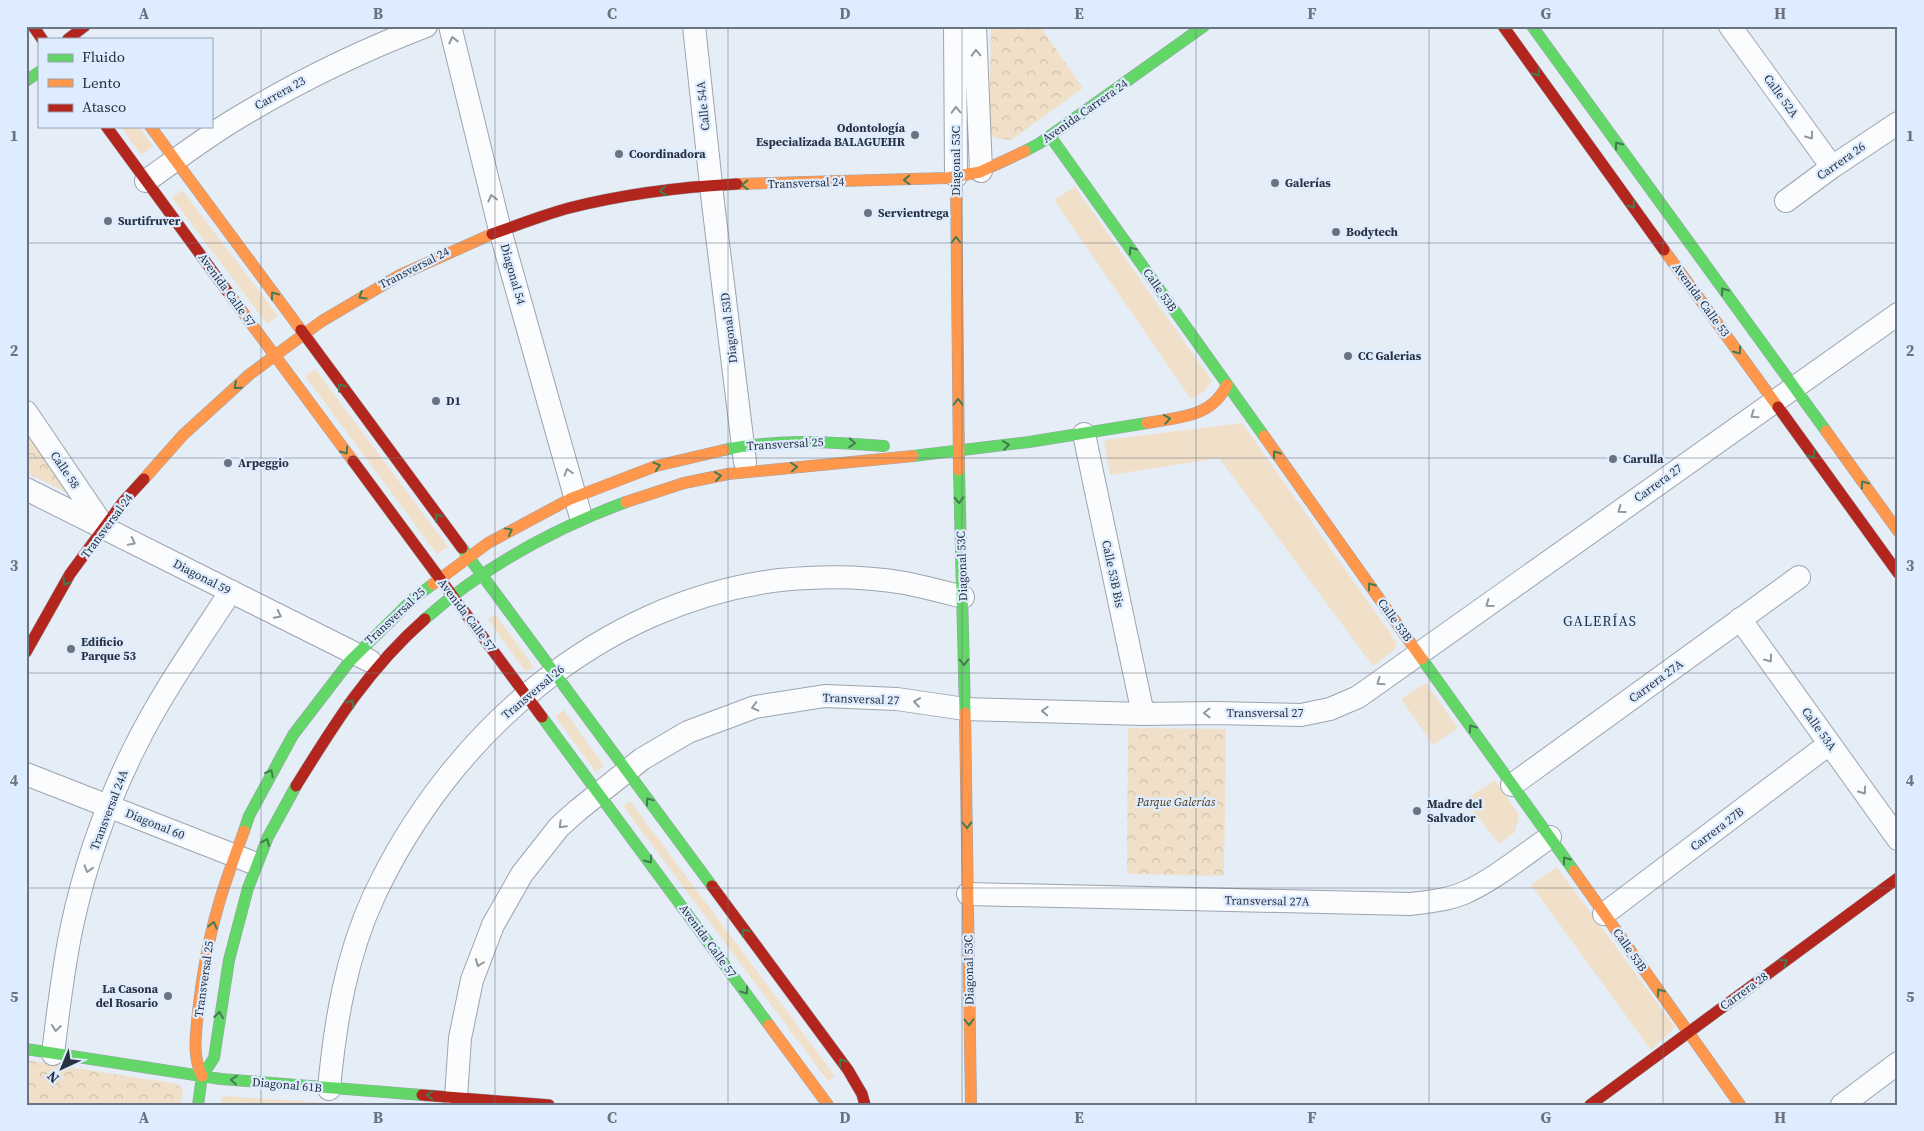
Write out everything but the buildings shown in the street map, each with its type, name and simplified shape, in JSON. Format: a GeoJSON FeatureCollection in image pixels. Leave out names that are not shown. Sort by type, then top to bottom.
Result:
{"type":"FeatureCollection","features":[{"type":"Feature","properties":{"kind":"street"},"geometry":{"type":"LineString","coordinates":[[33,26],[41,38]]}},
{"type":"Feature","properties":{"kind":"street","name":"Carrera 23"},"geometry":{"type":"LineString","coordinates":[[146,181],[229,123],[281,92],[335,64],[426,26]]}},
{"type":"Feature","properties":{"kind":"street","name":"Diagonal 54"},"geometry":{"type":"LineString","coordinates":[[450,26],[500,230],[581,519]]}},
{"type":"Feature","properties":{"kind":"street","name":"Calle 54A"},"geometry":{"type":"LineString","coordinates":[[694,26],[712,186]]}},
{"type":"Feature","properties":{"kind":"street","name":"Diagonal 53C"},"geometry":{"type":"LineString","coordinates":[[955,26],[958,451],[963,597],[971,1105]]}},
{"type":"Feature","properties":{"kind":"street","name":"Diagonal 53C"},"geometry":{"type":"LineString","coordinates":[[976,26],[981,171]]}},
{"type":"Feature","properties":{"kind":"street","name":"Avenida Carrera 24"},"geometry":{"type":"LineString","coordinates":[[956,176],[981,171],[1016,156],[1050,136],[1204,26]]}},
{"type":"Feature","properties":{"kind":"street","name":"Avenida Calle 53"},"geometry":{"type":"LineString","coordinates":[[1503,26],[1898,573]]}},
{"type":"Feature","properties":{"kind":"street","name":"Avenida Calle 53"},"geometry":{"type":"LineString","coordinates":[[1532,26],[1793,387],[1896,524]]}},
{"type":"Feature","properties":{"kind":"street","name":"Calle 52A"},"geometry":{"type":"LineString","coordinates":[[1730,26],[1832,166]]}},
{"type":"Feature","properties":{"kind":"street"},"geometry":{"type":"LineString","coordinates":[[69,38],[81,30]]}},
{"type":"Feature","properties":{"kind":"street"},"geometry":{"type":"LineString","coordinates":[[26,81],[38,73]]}},
{"type":"Feature","properties":{"kind":"street","name":"Carrera 26"},"geometry":{"type":"LineString","coordinates":[[1786,201],[1832,166],[1898,123]]}},
{"type":"Feature","properties":{"kind":"street","name":"Avenida Calle 57"},"geometry":{"type":"LineString","coordinates":[[107,128],[828,1105]]}},
{"type":"Feature","properties":{"kind":"street"},"geometry":{"type":"LineString","coordinates":[[151,128],[848,1070],[862,1094],[865,1105]]}},
{"type":"Feature","properties":{"kind":"street","name":"Calle 53B"},"geometry":{"type":"LineString","coordinates":[[1050,136],[1740,1105]]}},
{"type":"Feature","properties":{"kind":"street","name":"Transversal 24"},"geometry":{"type":"LineString","coordinates":[[26,652],[69,578],[104,528],[130,494],[184,434],[216,404],[275,355],[347,305],[411,268],[500,230],[566,209],[637,194],[712,186],[923,179],[956,176]]}},
{"type":"Feature","properties":{"kind":"street","name":"Diagonal 53D"},"geometry":{"type":"LineString","coordinates":[[712,186],[746,471]]}},
{"type":"Feature","properties":{"kind":"street","name":"Carrera 27"},"geometry":{"type":"LineString","coordinates":[[1420,654],[1898,314]]}},
{"type":"Feature","properties":{"kind":"street","name":"Transversal 25"},"geometry":{"type":"LineString","coordinates":[[202,1076],[214,1058],[222,992],[233,939],[256,864],[275,823],[327,738],[378,665],[408,634],[481,574],[514,553],[581,519],[665,488],[708,477],[746,471],[826,465],[958,451],[1084,434],[1202,412],[1215,404],[1227,385]]}},
{"type":"Feature","properties":{"kind":"street","name":"Calle 58"},"geometry":{"type":"LineString","coordinates":[[26,412],[104,528]]}},
{"type":"Feature","properties":{"kind":"street","name":"Calle 53B Bis"},"geometry":{"type":"LineString","coordinates":[[1084,434],[1143,714]]}},
{"type":"Feature","properties":{"kind":"street","name":"Transversal 25"},"geometry":{"type":"LineString","coordinates":[[198,1105],[202,1076],[196,1061],[199,1001],[203,973],[212,927],[234,855],[251,811],[287,745],[325,690],[355,653],[383,624],[467,556],[503,534],[575,496],[660,465],[704,453],[743,446],[826,442],[958,451]]}},
{"type":"Feature","properties":{"kind":"street","name":"Diagonal 59"},"geometry":{"type":"LineString","coordinates":[[26,489],[378,665]]}},
{"type":"Feature","properties":{"kind":"street","name":"Carrera 27A"},"geometry":{"type":"LineString","coordinates":[[1512,785],[1799,576]]}},
{"type":"Feature","properties":{"kind":"street","name":"Transversal 26"},"geometry":{"type":"LineString","coordinates":[[329,1089],[336,1023],[351,959],[373,898],[403,839],[440,785],[483,735],[526,695],[554,673],[606,638],[662,611],[720,592],[780,580],[842,578],[904,583],[963,597]]}},
{"type":"Feature","properties":{"kind":"street","name":"Transversal 24A"},"geometry":{"type":"LineString","coordinates":[[53,1054],[62,981],[72,925],[88,866],[109,806],[136,744],[166,691],[231,592]]}},
{"type":"Feature","properties":{"kind":"street","name":"Calle 53A"},"geometry":{"type":"LineString","coordinates":[[1740,619],[1898,839]]}},
{"type":"Feature","properties":{"kind":"street","name":"Transversal 27"},"geometry":{"type":"LineString","coordinates":[[456,1097],[460,1038],[470,990],[493,925],[522,874],[559,827],[642,760],[688,732],[755,707],[825,696],[897,699],[965,708],[1143,714],[1301,715],[1330,709],[1358,697],[1420,654]]}},
{"type":"Feature","properties":{"kind":"street","name":"Carrera 27B"},"geometry":{"type":"LineString","coordinates":[[1604,914],[1830,744]]}},
{"type":"Feature","properties":{"kind":"street","name":"Diagonal 60"},"geometry":{"type":"LineString","coordinates":[[26,774],[256,864]]}},
{"type":"Feature","properties":{"kind":"street","name":"Transversal 27A"},"geometry":{"type":"LineString","coordinates":[[968,894],[1410,904],[1441,900],[1465,892],[1488,879],[1550,837]]}},
{"type":"Feature","properties":{"kind":"street","name":"Carrera 28"},"geometry":{"type":"LineString","coordinates":[[1589,1104],[1898,878]]}},
{"type":"Feature","properties":{"kind":"street","name":"Diagonal 61B"},"geometry":{"type":"LineString","coordinates":[[26,1049],[202,1076],[329,1089],[549,1105]]}},
{"type":"Feature","properties":{"kind":"street"},"geometry":{"type":"LineString","coordinates":[[1842,1105],[1898,1063]]}},
{"type":"Feature","properties":{"kind":"green space"},"geometry":{"type":"Polygon","coordinates":[[[991,26],[1040,26],[1083,88],[1011,140],[989,135],[991,26]]]}},
{"type":"Feature","properties":{"kind":"green space"},"geometry":{"type":"Polygon","coordinates":[[[121,128],[140,128],[153,146],[141,155],[121,128]]]}},
{"type":"Feature","properties":{"kind":"green space"},"geometry":{"type":"Polygon","coordinates":[[[1075,187],[1212,381],[1204,391],[1191,399],[1054,200],[1075,187]]]}},
{"type":"Feature","properties":{"kind":"green space"},"geometry":{"type":"Polygon","coordinates":[[[182,190],[278,316],[267,324],[172,198],[182,190]]]}},
{"type":"Feature","properties":{"kind":"green space"},"geometry":{"type":"Polygon","coordinates":[[[315,369],[448,547],[437,554],[305,376],[315,369]]]}},
{"type":"Feature","properties":{"kind":"green space"},"geometry":{"type":"Polygon","coordinates":[[[1242,423],[1397,643],[1393,651],[1373,666],[1219,458],[1110,475],[1104,440],[1242,423]]]}},
{"type":"Feature","properties":{"kind":"green space"},"geometry":{"type":"Polygon","coordinates":[[[26,426],[75,496],[26,473],[26,426]]]}},
{"type":"Feature","properties":{"kind":"green space"},"geometry":{"type":"Polygon","coordinates":[[[495,614],[534,667],[526,672],[488,620],[495,614]]]}},
{"type":"Feature","properties":{"kind":"green space"},"geometry":{"type":"Polygon","coordinates":[[[1426,683],[1458,728],[1433,745],[1401,699],[1426,683]]]}},
{"type":"Feature","properties":{"kind":"green space"},"geometry":{"type":"Polygon","coordinates":[[[564,710],[604,766],[596,772],[555,716],[564,710]]]}},
{"type":"Feature","properties":{"kind":"green space","name":"Parque Galerías"},"geometry":{"type":"Polygon","coordinates":[[[1128,728],[1226,729],[1224,876],[1127,874],[1128,728]]]}},
{"type":"Feature","properties":{"kind":"green space"},"geometry":{"type":"Polygon","coordinates":[[[1495,780],[1519,815],[1515,832],[1499,844],[1465,800],[1495,780]]]}},
{"type":"Feature","properties":{"kind":"green space"},"geometry":{"type":"Polygon","coordinates":[[[630,801],[835,1076],[828,1081],[623,806],[630,801]]]}},
{"type":"Feature","properties":{"kind":"green space"},"geometry":{"type":"Polygon","coordinates":[[[1557,867],[1675,1027],[1651,1050],[1531,885],[1557,867]]]}},
{"type":"Feature","properties":{"kind":"green space"},"geometry":{"type":"Polygon","coordinates":[[[26,1060],[177,1084],[183,1089],[181,1105],[26,1105],[26,1060]]]}},
{"type":"Feature","properties":{"kind":"green space"},"geometry":{"type":"Polygon","coordinates":[[[224,1096],[358,1105],[221,1105],[221,1099],[224,1096]]]}},
{"type":"Feature","properties":{"kind":"traffic: fast"},"geometry":{"type":"LineString","coordinates":[[1025,151],[1040,143],[1204,26]]}},
{"type":"Feature","properties":{"kind":"traffic: fast"},"geometry":{"type":"LineString","coordinates":[[1532,26],[1826,431]]}},
{"type":"Feature","properties":{"kind":"traffic: fast"},"geometry":{"type":"LineString","coordinates":[[26,81],[38,73]]}},
{"type":"Feature","properties":{"kind":"traffic: fast"},"geometry":{"type":"LineString","coordinates":[[1050,136],[1264,436]]}},
{"type":"Feature","properties":{"kind":"traffic: fast"},"geometry":{"type":"LineString","coordinates":[[913,456],[1029,442],[1147,423]]}},
{"type":"Feature","properties":{"kind":"traffic: fast"},"geometry":{"type":"LineString","coordinates":[[724,450],[784,442],[824,442],[884,446]]}},
{"type":"Feature","properties":{"kind":"traffic: fast"},"geometry":{"type":"LineString","coordinates":[[959,470],[965,713]]}},
{"type":"Feature","properties":{"kind":"traffic: fast"},"geometry":{"type":"LineString","coordinates":[[425,619],[471,583],[520,551],[572,524],[626,502]]}},
{"type":"Feature","properties":{"kind":"traffic: fast"},"geometry":{"type":"LineString","coordinates":[[462,548],[712,886]]}},
{"type":"Feature","properties":{"kind":"traffic: fast"},"geometry":{"type":"LineString","coordinates":[[244,831],[249,816],[293,735],[349,662],[414,598],[433,584]]}},
{"type":"Feature","properties":{"kind":"traffic: fast"},"geometry":{"type":"LineString","coordinates":[[1422,659],[1574,871]]}},
{"type":"Feature","properties":{"kind":"traffic: fast"},"geometry":{"type":"LineString","coordinates":[[542,717],[769,1025]]}},
{"type":"Feature","properties":{"kind":"traffic: fast"},"geometry":{"type":"LineString","coordinates":[[198,1105],[202,1076],[214,1058],[229,960],[248,888],[268,837],[296,786]]}},
{"type":"Feature","properties":{"kind":"traffic: fast"},"geometry":{"type":"LineString","coordinates":[[26,1049],[221,1079],[422,1095]]}},
{"type":"Feature","properties":{"kind":"traffic: slow"},"geometry":{"type":"LineString","coordinates":[[151,128],[301,330]]}},
{"type":"Feature","properties":{"kind":"traffic: slow"},"geometry":{"type":"LineString","coordinates":[[737,184],[947,178],[980,172],[1025,151]]}},
{"type":"Feature","properties":{"kind":"traffic: slow"},"geometry":{"type":"LineString","coordinates":[[956,176],[959,470]]}},
{"type":"Feature","properties":{"kind":"traffic: slow"},"geometry":{"type":"LineString","coordinates":[[144,479],[183,435],[250,374],[322,321],[400,275],[492,234]]}},
{"type":"Feature","properties":{"kind":"traffic: slow"},"geometry":{"type":"LineString","coordinates":[[1664,250],[1778,407]]}},
{"type":"Feature","properties":{"kind":"traffic: slow"},"geometry":{"type":"LineString","coordinates":[[227,291],[353,461]]}},
{"type":"Feature","properties":{"kind":"traffic: slow"},"geometry":{"type":"LineString","coordinates":[[1147,423],[1182,417],[1203,410],[1220,396],[1227,385]]}},
{"type":"Feature","properties":{"kind":"traffic: slow"},"geometry":{"type":"LineString","coordinates":[[1826,431],[1898,531]]}},
{"type":"Feature","properties":{"kind":"traffic: slow"},"geometry":{"type":"LineString","coordinates":[[1264,436],[1422,659]]}},
{"type":"Feature","properties":{"kind":"traffic: slow"},"geometry":{"type":"LineString","coordinates":[[433,584],[488,543],[570,499],[656,466],[724,450]]}},
{"type":"Feature","properties":{"kind":"traffic: slow"},"geometry":{"type":"LineString","coordinates":[[626,502],[684,483],[728,474],[913,456]]}},
{"type":"Feature","properties":{"kind":"traffic: slow"},"geometry":{"type":"LineString","coordinates":[[965,713],[971,1105]]}},
{"type":"Feature","properties":{"kind":"traffic: slow"},"geometry":{"type":"LineString","coordinates":[[202,1076],[197,1061],[196,1045],[203,972],[221,897],[244,831]]}},
{"type":"Feature","properties":{"kind":"traffic: slow"},"geometry":{"type":"LineString","coordinates":[[1574,871],[1740,1105]]}},
{"type":"Feature","properties":{"kind":"traffic: slow"},"geometry":{"type":"LineString","coordinates":[[769,1025],[828,1105]]}},
{"type":"Feature","properties":{"kind":"traffic: jam"},"geometry":{"type":"LineString","coordinates":[[33,26],[41,38]]}},
{"type":"Feature","properties":{"kind":"traffic: jam"},"geometry":{"type":"LineString","coordinates":[[69,38],[85,26]]}},
{"type":"Feature","properties":{"kind":"traffic: jam"},"geometry":{"type":"LineString","coordinates":[[1503,26],[1664,250]]}},
{"type":"Feature","properties":{"kind":"traffic: jam"},"geometry":{"type":"LineString","coordinates":[[107,128],[227,291]]}},
{"type":"Feature","properties":{"kind":"traffic: jam"},"geometry":{"type":"LineString","coordinates":[[492,234],[540,217],[590,203],[673,189],[737,184]]}},
{"type":"Feature","properties":{"kind":"traffic: jam"},"geometry":{"type":"LineString","coordinates":[[301,330],[462,548]]}},
{"type":"Feature","properties":{"kind":"traffic: jam"},"geometry":{"type":"LineString","coordinates":[[1778,407],[1898,573]]}},
{"type":"Feature","properties":{"kind":"traffic: jam"},"geometry":{"type":"LineString","coordinates":[[353,461],[542,717]]}},
{"type":"Feature","properties":{"kind":"traffic: jam"},"geometry":{"type":"LineString","coordinates":[[26,652],[70,574],[123,502],[144,479]]}},
{"type":"Feature","properties":{"kind":"traffic: jam"},"geometry":{"type":"LineString","coordinates":[[296,786],[354,697],[387,657],[425,619]]}},
{"type":"Feature","properties":{"kind":"traffic: jam"},"geometry":{"type":"LineString","coordinates":[[1590,1105],[1898,878]]}},
{"type":"Feature","properties":{"kind":"traffic: jam"},"geometry":{"type":"LineString","coordinates":[[712,886],[848,1070],[862,1094],[865,1105]]}},
{"type":"Feature","properties":{"kind":"traffic: jam"},"geometry":{"type":"LineString","coordinates":[[422,1095],[549,1105]]}},
{"type":"Feature","properties":{"kind":"place","name":"Odontología Especializada BALAGUEHR"},"geometry":{"type":"Point","coordinates":[915,135]}},
{"type":"Feature","properties":{"kind":"place","name":"Coordinadora"},"geometry":{"type":"Point","coordinates":[619,154]}},
{"type":"Feature","properties":{"kind":"place","name":"Galerías"},"geometry":{"type":"Point","coordinates":[1275,183]}},
{"type":"Feature","properties":{"kind":"place","name":"Servientrega"},"geometry":{"type":"Point","coordinates":[868,213]}},
{"type":"Feature","properties":{"kind":"place","name":"Surtifruver"},"geometry":{"type":"Point","coordinates":[108,221]}},
{"type":"Feature","properties":{"kind":"place","name":"Bodytech"},"geometry":{"type":"Point","coordinates":[1336,232]}},
{"type":"Feature","properties":{"kind":"place","name":"CC Galerias"},"geometry":{"type":"Point","coordinates":[1348,356]}},
{"type":"Feature","properties":{"kind":"place","name":"D1"},"geometry":{"type":"Point","coordinates":[436,401]}},
{"type":"Feature","properties":{"kind":"place","name":"Carulla"},"geometry":{"type":"Point","coordinates":[1613,459]}},
{"type":"Feature","properties":{"kind":"place","name":"Arpeggio"},"geometry":{"type":"Point","coordinates":[228,463]}},
{"type":"Feature","properties":{"kind":"place","name":"Edificio Parque 53"},"geometry":{"type":"Point","coordinates":[71,649]}},
{"type":"Feature","properties":{"kind":"place","name":"Madre del Salvador"},"geometry":{"type":"Point","coordinates":[1417,811]}},
{"type":"Feature","properties":{"kind":"place","name":"La Casona del Rosario"},"geometry":{"type":"Point","coordinates":[168,996]}},
{"type":"Feature","properties":{"kind":"district","name":"GALERÍAS"},"geometry":{"type":"Point","coordinates":[1600,621]}}]}
